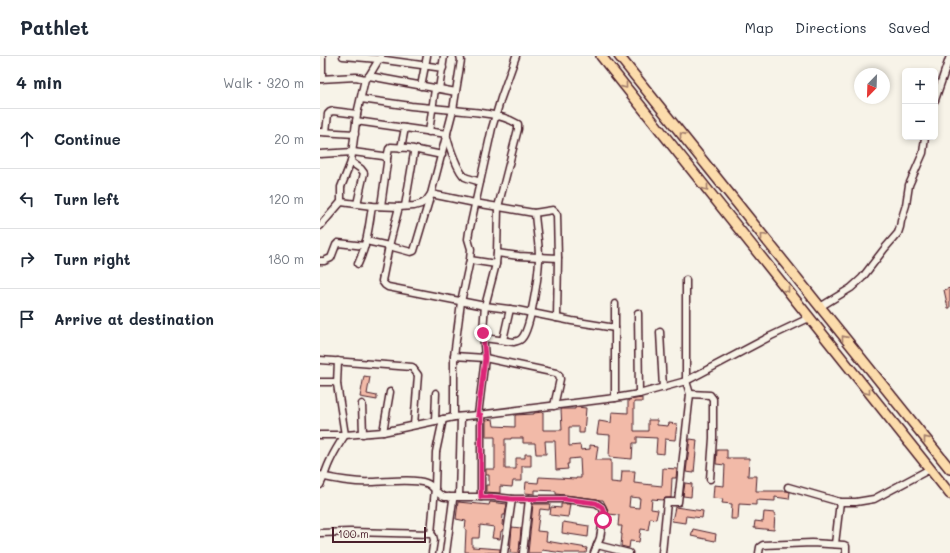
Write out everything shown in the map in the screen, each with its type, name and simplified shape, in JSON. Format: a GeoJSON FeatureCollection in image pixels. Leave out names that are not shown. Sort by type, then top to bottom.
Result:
{"type":"FeatureCollection","features":[{"type":"Feature","properties":{"kind":"main road"},"geometry":{"type":"LineString","coordinates":[[601,56],[950,494]]}},
{"type":"Feature","properties":{"kind":"main road"},"geometry":{"type":"LineString","coordinates":[[618,56],[950,469]]}},
{"type":"Feature","properties":{"kind":"street"},"geometry":{"type":"LineString","coordinates":[[322,56],[321,79],[356,77],[456,92]]}},
{"type":"Feature","properties":{"kind":"street"},"geometry":{"type":"LineString","coordinates":[[344,56],[380,58],[443,68]]}},
{"type":"Feature","properties":{"kind":"street"},"geometry":{"type":"LineString","coordinates":[[421,86],[427,56]]}},
{"type":"Feature","properties":{"kind":"street"},"geometry":{"type":"LineString","coordinates":[[429,132],[437,89],[443,68],[444,56]]}},
{"type":"Feature","properties":{"kind":"street"},"geometry":{"type":"LineString","coordinates":[[320,261],[331,258],[338,243],[389,246],[411,252],[414,251],[432,194],[453,110],[461,60],[460,56]]}},
{"type":"Feature","properties":{"kind":"street"},"geometry":{"type":"LineString","coordinates":[[454,417],[454,356],[470,260],[471,249],[468,239],[492,128],[516,56]]}},
{"type":"Feature","properties":{"kind":"street"},"geometry":{"type":"LineString","coordinates":[[938,91],[950,56]]}},
{"type":"Feature","properties":{"kind":"street"},"geometry":{"type":"LineString","coordinates":[[320,226],[340,202],[341,187],[351,162],[357,118],[366,78],[380,58]]}},
{"type":"Feature","properties":{"kind":"street"},"geometry":{"type":"LineString","coordinates":[[361,99],[433,109],[496,115],[518,124],[498,207],[496,264],[485,306],[485,358],[479,415],[481,497]]}},
{"type":"Feature","properties":{"kind":"street"},"geometry":{"type":"LineString","coordinates":[[355,134],[323,132],[328,114],[333,112],[405,128],[447,135]]}},
{"type":"Feature","properties":{"kind":"street"},"geometry":{"type":"LineString","coordinates":[[401,148],[405,128]]}},
{"type":"Feature","properties":{"kind":"street"},"geometry":{"type":"LineString","coordinates":[[447,135],[451,151],[462,174],[480,182]]}},
{"type":"Feature","properties":{"kind":"street"},"geometry":{"type":"LineString","coordinates":[[820,307],[851,288],[862,278],[898,233],[906,204],[909,185],[923,153],[925,140]]}},
{"type":"Feature","properties":{"kind":"street"},"geometry":{"type":"LineString","coordinates":[[381,206],[388,163],[387,158],[391,147],[409,148],[442,155]]}},
{"type":"Feature","properties":{"kind":"street"},"geometry":{"type":"LineString","coordinates":[[413,149],[414,153],[402,206],[389,246],[382,281],[385,285],[388,287],[462,302],[615,328]]}},
{"type":"Feature","properties":{"kind":"street"},"geometry":{"type":"LineString","coordinates":[[320,154],[353,152],[383,156],[387,158]]}},
{"type":"Feature","properties":{"kind":"street"},"geometry":{"type":"LineString","coordinates":[[351,162],[364,173],[357,204]]}},
{"type":"Feature","properties":{"kind":"street"},"geometry":{"type":"LineString","coordinates":[[340,202],[372,206],[414,206],[426,201],[432,194]]}},
{"type":"Feature","properties":{"kind":"street"},"geometry":{"type":"LineString","coordinates":[[432,194],[534,213],[553,210],[557,215],[558,258],[556,318]]}},
{"type":"Feature","properties":{"kind":"street"},"geometry":{"type":"LineString","coordinates":[[358,264],[365,244],[372,206]]}},
{"type":"Feature","properties":{"kind":"street"},"geometry":{"type":"LineString","coordinates":[[484,338],[514,342],[523,338],[526,332],[532,313],[539,258],[534,213]]}},
{"type":"Feature","properties":{"kind":"street"},"geometry":{"type":"LineString","coordinates":[[497,253],[539,258],[558,258]]}},
{"type":"Feature","properties":{"kind":"street"},"geometry":{"type":"LineString","coordinates":[[470,260],[496,264]]}},
{"type":"Feature","properties":{"kind":"street"},"geometry":{"type":"LineString","coordinates":[[662,553],[667,502],[678,502],[690,394],[686,381],[686,280]]}},
{"type":"Feature","properties":{"kind":"street"},"geometry":{"type":"LineString","coordinates":[[615,304],[615,398]]}},
{"type":"Feature","properties":{"kind":"street"},"geometry":{"type":"LineString","coordinates":[[503,340],[510,309]]}},
{"type":"Feature","properties":{"kind":"street"},"geometry":{"type":"LineString","coordinates":[[638,313],[639,394]]}},
{"type":"Feature","properties":{"kind":"street"},"geometry":{"type":"LineString","coordinates":[[320,435],[383,432],[454,417],[554,406],[639,394],[686,381],[771,336],[809,318]]}},
{"type":"Feature","properties":{"kind":"street"},"geometry":{"type":"LineString","coordinates":[[660,332],[663,388]]}},
{"type":"Feature","properties":{"kind":"street"},"geometry":{"type":"LineString","coordinates":[[454,356],[485,358],[556,373],[559,375],[560,379],[554,406]]}},
{"type":"Feature","properties":{"kind":"street"},"geometry":{"type":"LineString","coordinates":[[320,360],[412,367],[418,375],[414,425]]}},
{"type":"Feature","properties":{"kind":"street"},"geometry":{"type":"LineString","coordinates":[[320,485],[322,476],[333,454],[345,435],[337,384],[338,361]]}},
{"type":"Feature","properties":{"kind":"street"},"geometry":{"type":"LineString","coordinates":[[414,425],[419,372]]}},
{"type":"Feature","properties":{"kind":"street"},"geometry":{"type":"LineString","coordinates":[[320,382],[334,382],[337,384]]}},
{"type":"Feature","properties":{"kind":"street"},"geometry":{"type":"LineString","coordinates":[[383,432],[390,392]]}},
{"type":"Feature","properties":{"kind":"street"},"geometry":{"type":"LineString","coordinates":[[435,421],[436,393]]}},
{"type":"Feature","properties":{"kind":"street"},"geometry":{"type":"LineString","coordinates":[[690,394],[710,395],[713,399],[713,438],[710,480]]}},
{"type":"Feature","properties":{"kind":"street"},"geometry":{"type":"LineString","coordinates":[[362,404],[363,434]]}},
{"type":"Feature","properties":{"kind":"street"},"geometry":{"type":"LineString","coordinates":[[459,497],[461,417]]}},
{"type":"Feature","properties":{"kind":"street"},"geometry":{"type":"LineString","coordinates":[[432,553],[434,540],[431,534],[436,452],[443,419]]}},
{"type":"Feature","properties":{"kind":"street"},"geometry":{"type":"LineString","coordinates":[[788,486],[840,502],[856,502],[874,498],[930,470]]}},
{"type":"Feature","properties":{"kind":"street"},"geometry":{"type":"LineString","coordinates":[[322,476],[362,482],[421,482],[427,483],[435,488],[439,495],[449,497],[565,499],[596,503],[602,507],[604,512],[600,538],[594,553]]}},
{"type":"Feature","properties":{"kind":"street"},"geometry":{"type":"LineString","coordinates":[[446,553],[453,500],[449,497]]}},
{"type":"Feature","properties":{"kind":"street"},"geometry":{"type":"LineString","coordinates":[[504,553],[512,499]]}},
{"type":"Feature","properties":{"kind":"street"},"geometry":{"type":"LineString","coordinates":[[523,553],[529,499]]}},
{"type":"Feature","properties":{"kind":"street"},"geometry":{"type":"LineString","coordinates":[[835,544],[840,502]]}},
{"type":"Feature","properties":{"kind":"street"},"geometry":{"type":"LineString","coordinates":[[320,533],[431,534]]}},
{"type":"Feature","properties":{"kind":"street"},"geometry":{"type":"LineString","coordinates":[[759,553],[760,547],[763,545],[812,543],[844,545],[846,546],[846,553]]}},
{"type":"Feature","properties":{"kind":"street"},"geometry":{"type":"LineString","coordinates":[[598,545],[629,553]]}},
{"type":"Feature","properties":{"kind":"building"},"geometry":{"type":"Polygon","coordinates":[[[950,288],[950,308],[948,308],[944,290],[950,288]]]}},
{"type":"Feature","properties":{"kind":"building"},"geometry":{"type":"Polygon","coordinates":[[[364,376],[370,377],[367,394],[377,396],[377,400],[360,397],[364,376]]]}},
{"type":"Feature","properties":{"kind":"building"},"geometry":{"type":"Polygon","coordinates":[[[642,398],[642,402],[634,402],[634,431],[648,431],[648,420],[657,420],[657,425],[668,426],[669,423],[677,424],[675,440],[665,439],[664,454],[656,453],[657,438],[637,437],[637,443],[633,443],[632,459],[609,457],[610,435],[597,434],[599,421],[611,423],[612,412],[628,413],[628,400],[642,398]]]}},
{"type":"Feature","properties":{"kind":"building"},"geometry":{"type":"Polygon","coordinates":[[[586,408],[584,433],[579,433],[579,427],[569,427],[569,446],[580,445],[581,450],[590,449],[590,445],[598,446],[596,460],[611,460],[611,482],[621,483],[622,471],[635,471],[634,483],[662,486],[663,468],[677,469],[676,478],[672,478],[671,498],[665,498],[663,500],[652,499],[651,509],[658,510],[656,519],[650,518],[648,530],[641,529],[639,542],[630,541],[629,548],[621,546],[622,526],[618,526],[619,515],[608,514],[608,510],[603,500],[556,494],[556,491],[535,490],[535,494],[525,493],[526,482],[538,483],[539,477],[581,478],[580,458],[569,459],[569,464],[567,464],[568,469],[556,470],[555,441],[545,441],[546,454],[536,454],[535,443],[523,443],[523,438],[505,439],[505,469],[516,469],[516,458],[525,458],[525,454],[531,454],[531,466],[522,466],[522,481],[513,481],[512,487],[500,486],[500,493],[486,492],[486,485],[489,485],[489,475],[486,475],[486,469],[495,469],[495,437],[486,437],[486,420],[493,419],[494,426],[515,427],[515,415],[543,412],[543,430],[562,430],[561,409],[586,408]],[[630,497],[629,507],[639,508],[640,498],[630,497]]]}},
{"type":"Feature","properties":{"kind":"building"},"geometry":{"type":"Polygon","coordinates":[[[690,439],[697,440],[694,473],[686,472],[690,439]]]}},
{"type":"Feature","properties":{"kind":"building"},"geometry":{"type":"Polygon","coordinates":[[[717,450],[727,450],[727,458],[749,458],[748,476],[757,476],[756,491],[787,491],[790,492],[789,499],[775,497],[775,501],[756,500],[756,505],[739,504],[738,519],[731,519],[732,504],[722,503],[723,499],[713,498],[714,485],[724,486],[725,465],[716,464],[717,450]]]}},
{"type":"Feature","properties":{"kind":"building"},"geometry":{"type":"Polygon","coordinates":[[[685,483],[692,484],[691,497],[683,496],[685,483]]]}},
{"type":"Feature","properties":{"kind":"building"},"geometry":{"type":"Polygon","coordinates":[[[458,502],[489,505],[490,502],[507,504],[505,515],[503,515],[502,525],[504,526],[503,531],[501,531],[500,539],[492,538],[494,527],[480,525],[479,538],[472,538],[472,547],[500,549],[500,553],[465,552],[466,521],[456,519],[458,502]]]}},
{"type":"Feature","properties":{"kind":"building"},"geometry":{"type":"Polygon","coordinates":[[[533,504],[550,504],[549,510],[540,509],[537,531],[547,532],[546,541],[587,548],[586,553],[563,553],[542,550],[541,553],[528,553],[533,504]]]}},
{"type":"Feature","properties":{"kind":"building"},"geometry":{"type":"Polygon","coordinates":[[[561,504],[570,504],[568,517],[550,515],[551,507],[561,508],[561,504]]]}},
{"type":"Feature","properties":{"kind":"building"},"geometry":{"type":"Polygon","coordinates":[[[675,507],[703,511],[702,518],[686,516],[685,523],[672,521],[675,507]]]}},
{"type":"Feature","properties":{"kind":"building"},"geometry":{"type":"Polygon","coordinates":[[[764,512],[775,513],[774,530],[754,528],[755,521],[763,522],[764,512]]]}},
{"type":"Feature","properties":{"kind":"building"},"geometry":{"type":"Polygon","coordinates":[[[563,522],[589,526],[588,537],[562,533],[563,522]]]}},
{"type":"Feature","properties":{"kind":"building"},"geometry":{"type":"Polygon","coordinates":[[[512,527],[521,528],[519,553],[510,553],[512,527]]]}},
{"type":"Feature","properties":{"kind":"building"},"geometry":{"type":"Polygon","coordinates":[[[693,529],[716,534],[715,541],[691,536],[693,529]]]}},
{"type":"Feature","properties":{"kind":"route"},"geometry":{"type":"LineString","coordinates":[[483,333],[485,358],[478,415],[481,415],[481,497],[512,499],[565,499],[596,503],[602,507],[604,512],[603,520]]}}]}
